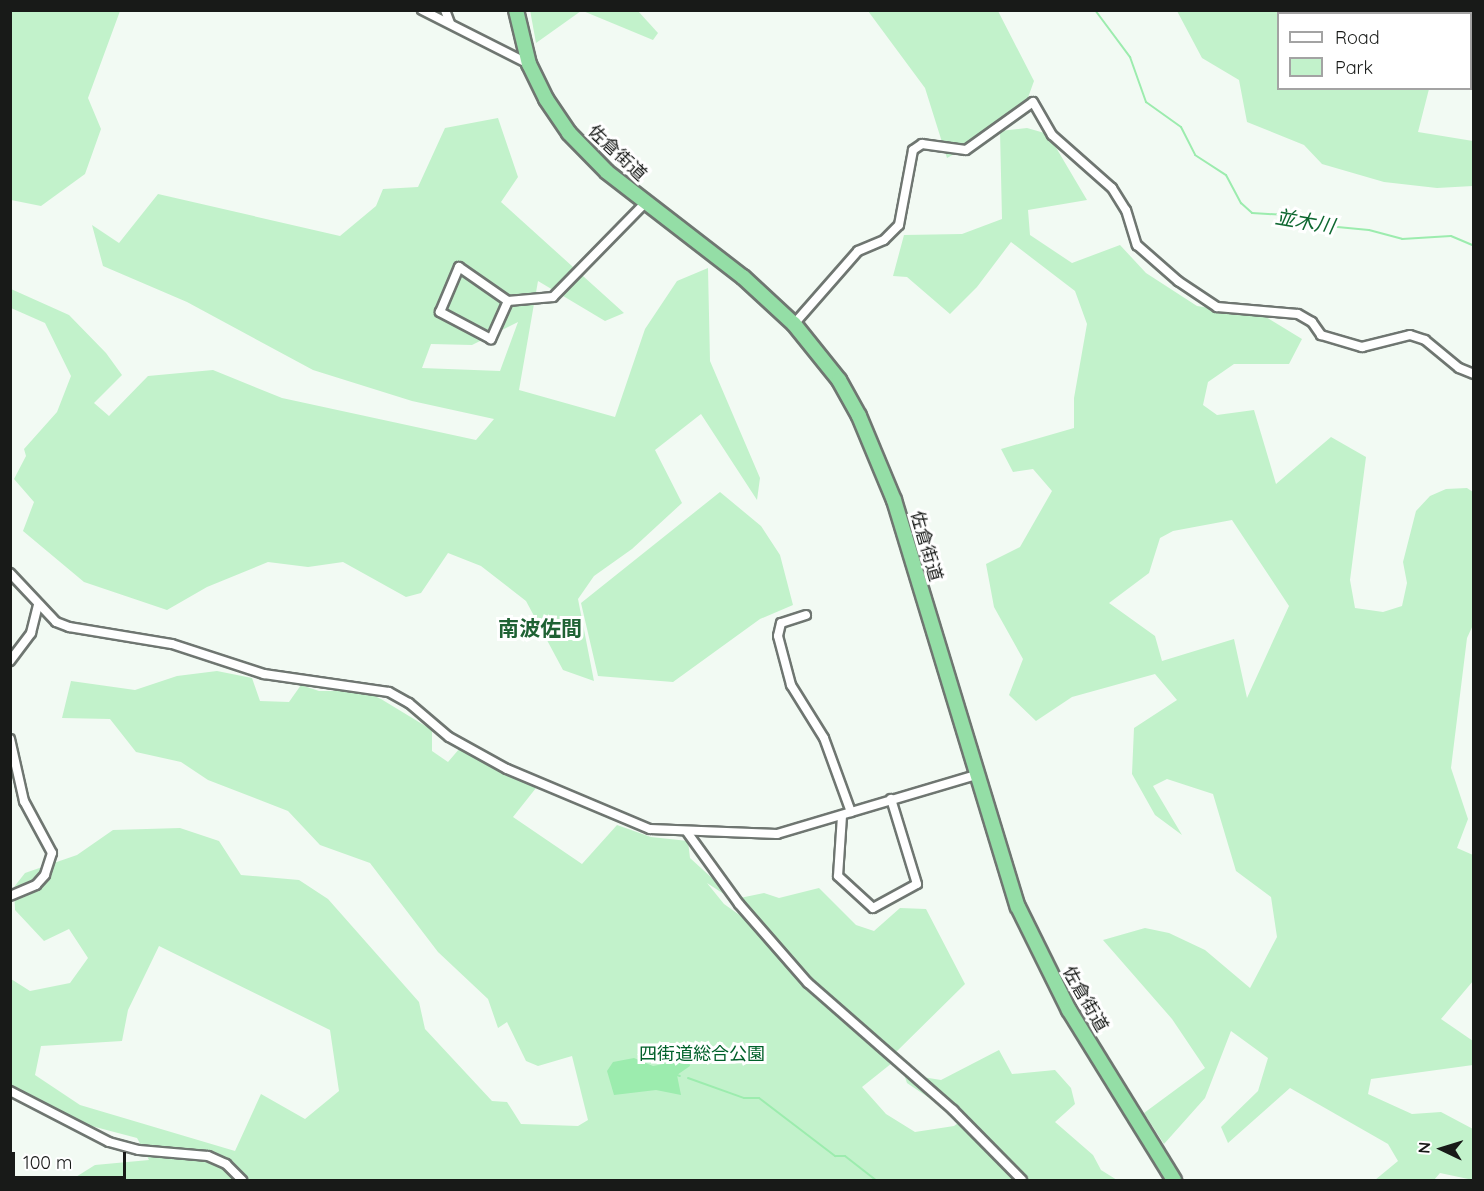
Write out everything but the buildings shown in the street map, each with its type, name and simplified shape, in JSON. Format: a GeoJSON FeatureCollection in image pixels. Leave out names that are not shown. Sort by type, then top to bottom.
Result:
{"type":"FeatureCollection","features":[{"type":"Feature","properties":{"kind":"highway","name":"佐倉街道"},"geometry":{"type":"LineString","coordinates":[[516,10],[529,64],[546,99],[569,133],[645,203],[743,277],[794,324],[839,380],[880,461],[1005,871],[1034,945],[1069,1010],[1174,1180]]}},
{"type":"Feature","properties":{"kind":"street"},"geometry":{"type":"LineString","coordinates":[[422,10],[529,64]]}},
{"type":"Feature","properties":{"kind":"street"},"geometry":{"type":"LineString","coordinates":[[445,10],[450,23]]}},
{"type":"Feature","properties":{"kind":"street"},"geometry":{"type":"LineString","coordinates":[[794,324],[858,251],[884,240],[899,225],[914,150],[922,144],[954,151],[966,150],[1033,102],[1052,135],[1113,188],[1126,210],[1137,245],[1178,281],[1217,307],[1298,315],[1312,322],[1321,335],[1362,347],[1410,335],[1425,340],[1459,368],[1473,374]]}},
{"type":"Feature","properties":{"kind":"street"},"geometry":{"type":"LineString","coordinates":[[508,301],[491,339],[440,312],[459,267],[508,301],[553,297],[645,203]]}},
{"type":"Feature","properties":{"kind":"street"},"geometry":{"type":"LineString","coordinates":[[10,573],[56,622],[80,630],[130,635],[172,644],[264,674],[389,692],[410,703],[449,737],[507,769],[635,826],[687,832],[777,834],[976,775]]}},
{"type":"Feature","properties":{"kind":"street"},"geometry":{"type":"LineString","coordinates":[[10,661],[31,633],[38,604]]}},
{"type":"Feature","properties":{"kind":"street"},"geometry":{"type":"LineString","coordinates":[[806,615],[781,623],[778,636],[791,685],[824,738],[847,814],[838,876],[873,908],[917,884],[891,799]]}},
{"type":"Feature","properties":{"kind":"street"},"geometry":{"type":"LineString","coordinates":[[10,739],[24,801],[52,853],[45,875],[36,885],[10,896]]}},
{"type":"Feature","properties":{"kind":"street"},"geometry":{"type":"LineString","coordinates":[[687,832],[716,875],[808,983],[954,1110],[1022,1180]]}},
{"type":"Feature","properties":{"kind":"street"},"geometry":{"type":"LineString","coordinates":[[10,1090],[109,1142],[139,1150],[208,1156],[226,1164],[242,1180]]}},
{"type":"Feature","properties":{"kind":"green space"},"geometry":{"type":"Polygon","coordinates":[[[11,10],[120,11],[88,98],[101,129],[85,174],[41,206],[11,200],[11,10]]]}},
{"type":"Feature","properties":{"kind":"green space"},"geometry":{"type":"Polygon","coordinates":[[[530,10],[581,10],[581,11],[536,43],[530,10]]]}},
{"type":"Feature","properties":{"kind":"green space"},"geometry":{"type":"Polygon","coordinates":[[[583,11],[638,11],[658,33],[653,40],[583,11]]]}},
{"type":"Feature","properties":{"kind":"green space"},"geometry":{"type":"Polygon","coordinates":[[[868,11],[998,11],[1034,81],[1021,117],[947,158],[925,88],[868,11]]]}},
{"type":"Feature","properties":{"kind":"green space"},"geometry":{"type":"Polygon","coordinates":[[[1177,11],[1412,11],[1414,12],[1277,12],[1277,90],[1429,90],[1418,132],[1473,141],[1473,186],[1437,188],[1384,182],[1322,164],[1304,145],[1247,122],[1239,80],[1202,58],[1177,11]]]}},
{"type":"Feature","properties":{"kind":"green space"},"geometry":{"type":"Polygon","coordinates":[[[498,118],[518,177],[501,202],[624,313],[605,321],[538,281],[519,390],[615,417],[645,329],[677,281],[708,268],[710,361],[760,478],[757,500],[701,414],[655,450],[682,503],[632,549],[594,576],[578,599],[594,681],[563,670],[526,601],[481,566],[448,553],[421,593],[406,597],[343,562],[308,567],[268,562],[207,587],[167,610],[84,582],[23,531],[34,502],[14,479],[26,456],[24,449],[57,412],[71,376],[45,323],[11,308],[11,289],[69,315],[106,353],[122,375],[94,403],[109,416],[148,376],[213,370],[282,398],[476,440],[494,419],[412,401],[313,370],[187,302],[103,266],[92,225],[119,243],[158,194],[340,236],[376,206],[383,189],[418,187],[445,128],[498,118]],[[518,322],[472,345],[431,344],[422,368],[500,371],[518,322]]]}},
{"type":"Feature","properties":{"kind":"green space"},"geometry":{"type":"Polygon","coordinates":[[[1027,128],[1048,134],[1087,200],[1028,210],[1030,235],[1072,263],[1120,245],[1146,273],[1197,306],[1266,317],[1302,339],[1289,364],[1234,364],[1208,382],[1203,405],[1217,415],[1254,410],[1276,484],[1331,437],[1366,457],[1350,580],[1355,608],[1383,612],[1402,606],[1407,583],[1403,562],[1416,511],[1430,496],[1446,489],[1467,488],[1473,492],[1473,625],[1467,638],[1451,768],[1468,819],[1457,848],[1473,855],[1473,981],[1441,1019],[1473,1041],[1473,1065],[1371,1079],[1368,1094],[1412,1114],[1441,1112],[1473,1129],[1473,1180],[1440,1173],[1434,1180],[1375,1180],[1398,1161],[1388,1144],[1290,1088],[1228,1143],[1221,1127],[1258,1091],[1268,1058],[1231,1031],[1205,1098],[1164,1144],[1144,1113],[1205,1068],[1172,1019],[1103,940],[1145,928],[1169,933],[1205,950],[1250,988],[1277,937],[1271,897],[1236,871],[1213,794],[1167,779],[1153,786],[1182,835],[1155,815],[1132,774],[1134,728],[1177,700],[1155,674],[1072,697],[1036,721],[1009,695],[1023,659],[994,607],[986,564],[1020,547],[1052,491],[1033,469],[1013,472],[1001,449],[1074,428],[1074,398],[1087,324],[1075,291],[1011,242],[977,287],[950,314],[907,277],[893,276],[904,235],[962,234],[1002,219],[1000,131],[1027,128]],[[1232,520],[1173,531],[1160,538],[1149,573],[1109,603],[1155,636],[1162,661],[1234,639],[1247,698],[1289,606],[1232,520]]]}},
{"type":"Feature","properties":{"kind":"green space"},"geometry":{"type":"Polygon","coordinates":[[[720,492],[761,526],[780,555],[793,605],[760,619],[673,682],[598,676],[581,603],[720,492]]]}},
{"type":"Feature","properties":{"kind":"green space","name":"四街道総合公園"},"geometry":{"type":"Polygon","coordinates":[[[217,671],[252,678],[260,701],[289,702],[301,685],[319,691],[364,691],[432,730],[432,751],[448,762],[460,748],[536,788],[513,817],[582,864],[617,825],[651,837],[688,841],[690,858],[735,899],[764,893],[779,898],[819,888],[856,925],[874,931],[900,908],[926,909],[965,984],[893,1055],[897,1059],[862,1087],[886,1114],[915,1132],[954,1126],[962,1120],[907,1083],[904,1074],[941,1080],[999,1050],[1012,1074],[1055,1070],[1071,1088],[1075,1104],[1055,1122],[1093,1155],[1101,1170],[1117,1180],[71,1180],[95,1165],[149,1160],[137,1138],[42,1113],[11,1090],[11,979],[30,991],[70,983],[88,958],[69,929],[44,941],[15,910],[14,887],[25,873],[77,855],[113,830],[180,828],[219,841],[241,875],[299,880],[328,899],[419,1002],[425,1029],[492,1101],[507,1102],[521,1124],[578,1126],[588,1120],[572,1056],[538,1066],[526,1061],[507,1022],[498,1028],[488,999],[438,952],[370,863],[320,845],[288,811],[208,780],[181,762],[136,752],[110,719],[62,718],[71,681],[135,690],[177,676],[217,671]],[[707,883],[724,904],[741,916],[739,904],[707,883]],[[159,946],[128,1010],[122,1041],[41,1046],[35,1075],[80,1105],[235,1151],[261,1094],[305,1119],[339,1091],[330,1030],[159,946]]]}},
{"type":"Feature","properties":{"kind":"shaded area"},"geometry":{"type":"Polygon","coordinates":[[[634,1058],[653,1066],[689,1059],[690,1066],[677,1075],[681,1095],[656,1090],[614,1095],[607,1071],[613,1062],[634,1058]]]}},
{"type":"Feature","properties":{"kind":"waterway","name":"並木川"},"geometry":{"type":"LineString","coordinates":[[1095,10],[1130,57],[1146,102],[1181,127],[1195,155],[1226,175],[1241,203],[1252,213],[1303,216],[1327,226],[1369,230],[1402,239],[1451,236],[1474,246]]}},
{"type":"Feature","properties":{"kind":"waterway"},"geometry":{"type":"LineString","coordinates":[[688,1078],[744,1098],[759,1098],[835,1156],[845,1156],[876,1180]]}},
{"type":"Feature","properties":{"kind":"district","name":"南波佐間"},"geometry":{"type":"Point","coordinates":[540,628]}}]}
